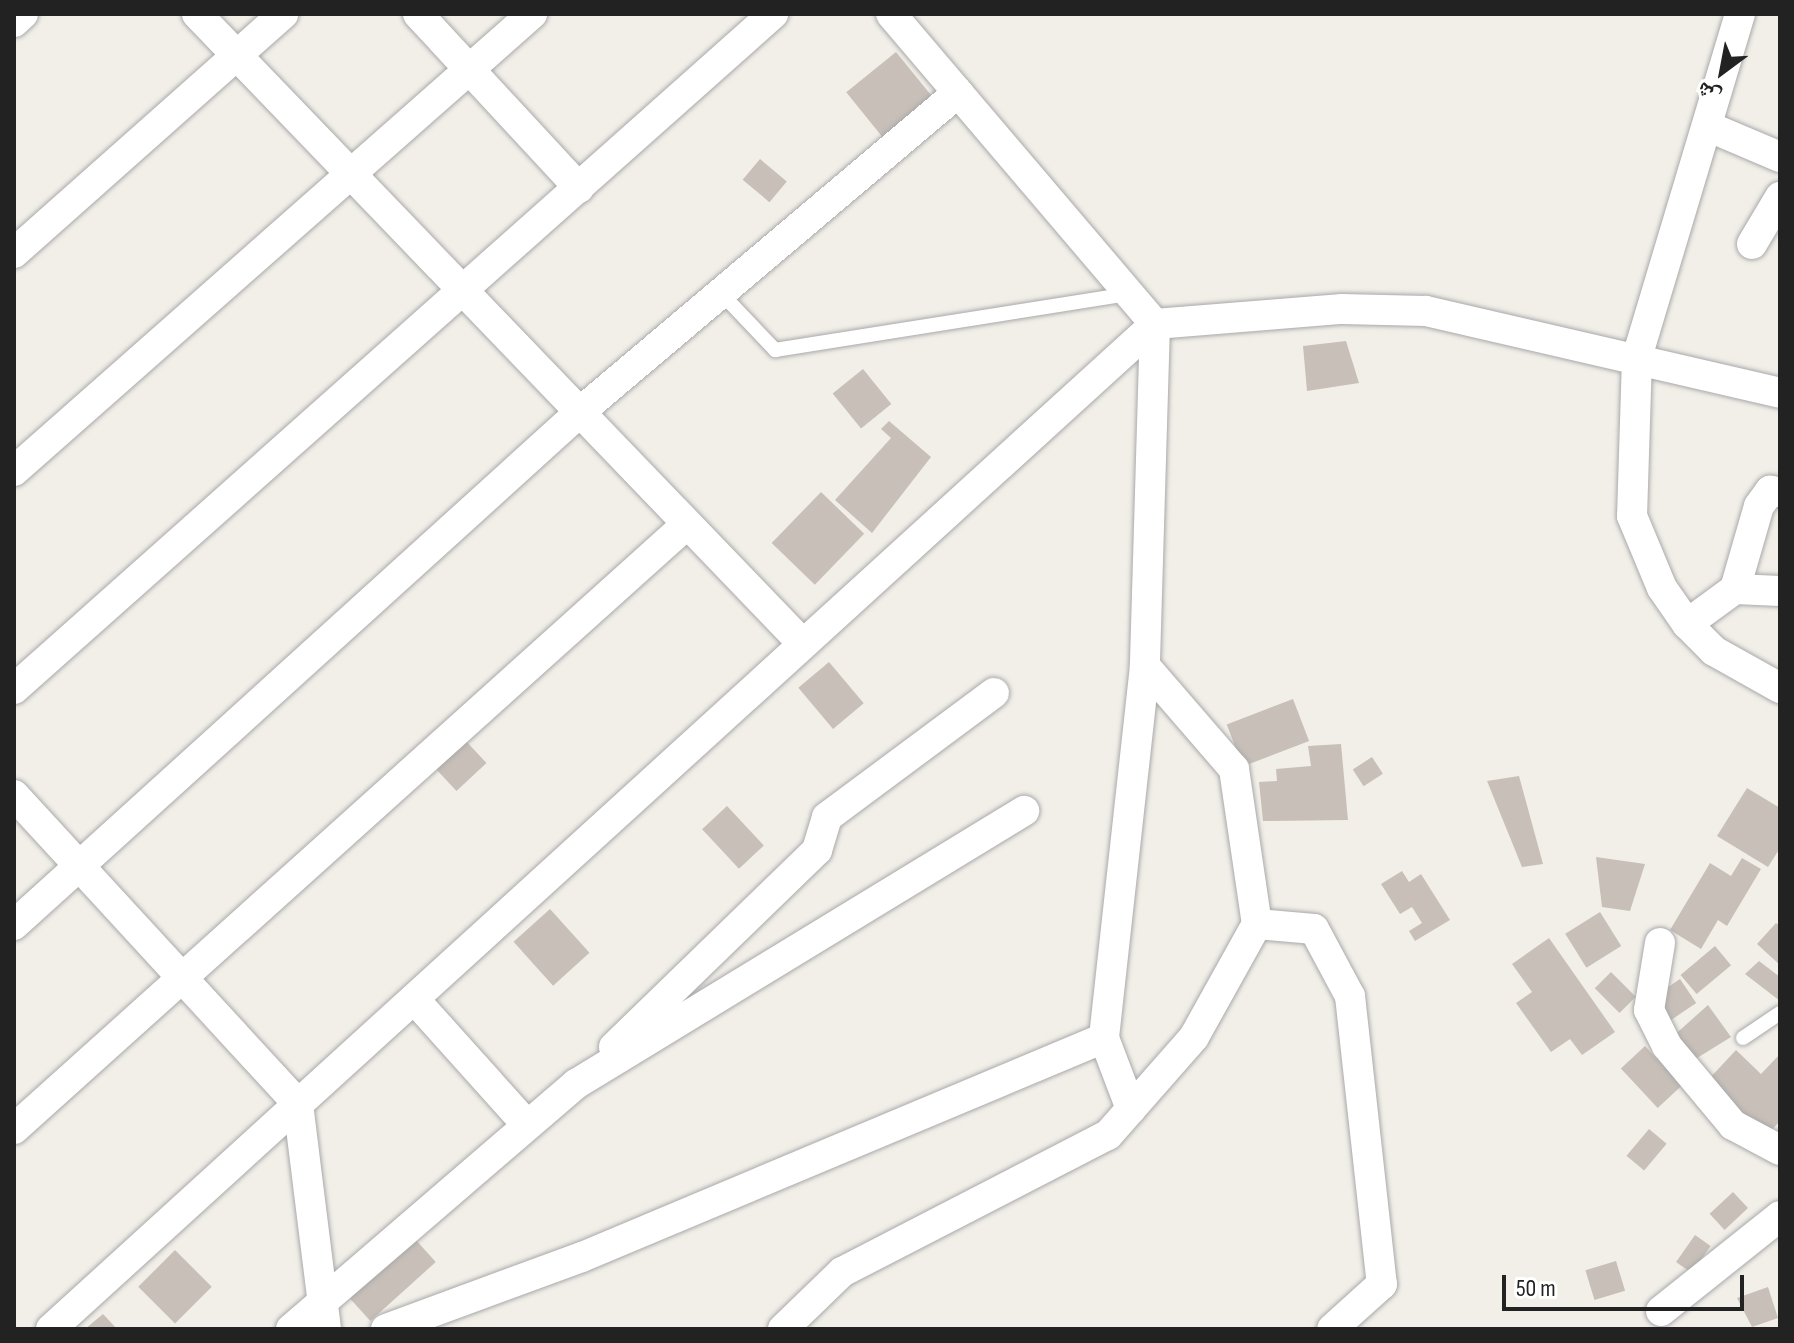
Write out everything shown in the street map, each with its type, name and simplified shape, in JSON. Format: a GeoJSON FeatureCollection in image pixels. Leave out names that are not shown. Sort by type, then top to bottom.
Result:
{"type":"FeatureCollection","features":[{"type":"Feature","properties":{"kind":"street"},"geometry":{"type":"LineString","coordinates":[[14,22],[23,14]]}},
{"type":"Feature","properties":{"kind":"street"},"geometry":{"type":"LineString","coordinates":[[197,14],[803,644]]}},
{"type":"Feature","properties":{"kind":"street"},"geometry":{"type":"LineString","coordinates":[[14,253],[283,14]]}},
{"type":"Feature","properties":{"kind":"street"},"geometry":{"type":"LineString","coordinates":[[418,14],[579,188]]}},
{"type":"Feature","properties":{"kind":"street"},"geometry":{"type":"LineString","coordinates":[[14,471],[532,14]]}},
{"type":"Feature","properties":{"kind":"street"},"geometry":{"type":"LineString","coordinates":[[14,689],[459,286],[579,188],[773,14]]}},
{"type":"Feature","properties":{"kind":"street"},"geometry":{"type":"LineString","coordinates":[[891,14],[1155,324],[1145,666],[1104,1038],[1131,1109]]}},
{"type":"Feature","properties":{"kind":"street"},"geometry":{"type":"LineString","coordinates":[[1740,14],[1637,358],[1632,516],[1656,577],[1687,624],[1714,651],[1780,688]]}},
{"type":"Feature","properties":{"kind":"street"},"geometry":{"type":"LineString","coordinates":[[14,925],[580,412],[958,92]]}},
{"type":"Feature","properties":{"kind":"street"},"geometry":{"type":"LineString","coordinates":[[1707,126],[1780,157]]}},
{"type":"Feature","properties":{"kind":"street"},"geometry":{"type":"LineString","coordinates":[[1752,244],[1780,197]]}},
{"type":"Feature","properties":{"kind":"street"},"geometry":{"type":"LineString","coordinates":[[51,1329],[1155,324],[1342,309],[1426,311],[1780,393]]}},
{"type":"Feature","properties":{"kind":"street"},"geometry":{"type":"LineString","coordinates":[[1687,624],[1735,589],[1759,506],[1770,491],[1780,492]]}},
{"type":"Feature","properties":{"kind":"street"},"geometry":{"type":"LineString","coordinates":[[14,1129],[687,524]]}},
{"type":"Feature","properties":{"kind":"street"},"geometry":{"type":"LineString","coordinates":[[1735,589],[1780,591]]}},
{"type":"Feature","properties":{"kind":"street"},"geometry":{"type":"LineString","coordinates":[[783,1329],[842,1272],[1108,1135],[1194,1037],[1257,924],[1234,769],[1145,666]]}},
{"type":"Feature","properties":{"kind":"street"},"geometry":{"type":"LineString","coordinates":[[291,1329],[323,1316],[526,1124],[576,1084],[817,850],[827,817],[994,693]]}},
{"type":"Feature","properties":{"kind":"street"},"geometry":{"type":"LineString","coordinates":[[14,795],[298,1104],[323,1316]]}},
{"type":"Feature","properties":{"kind":"street"},"geometry":{"type":"LineString","coordinates":[[576,1084],[1024,811]]}},
{"type":"Feature","properties":{"kind":"street"},"geometry":{"type":"LineString","coordinates":[[1257,924],[1314,929],[1350,996],[1382,1284],[1332,1329]]}},
{"type":"Feature","properties":{"kind":"street"},"geometry":{"type":"LineString","coordinates":[[1660,943],[1649,1010],[1667,1046],[1733,1125],[1780,1150]]}},
{"type":"Feature","properties":{"kind":"street"},"geometry":{"type":"LineString","coordinates":[[414,999],[526,1124]]}},
{"type":"Feature","properties":{"kind":"street"},"geometry":{"type":"LineString","coordinates":[[386,1329],[582,1257],[1104,1038]]}},
{"type":"Feature","properties":{"kind":"street"},"geometry":{"type":"LineString","coordinates":[[1661,1311],[1780,1216]]}},
{"type":"Feature","properties":{"kind":"lane"},"geometry":{"type":"LineString","coordinates":[[721,293],[775,350],[1128,294]]}},
{"type":"Feature","properties":{"kind":"lane"},"geometry":{"type":"LineString","coordinates":[[1743,1038],[1780,1013]]}},
{"type":"Feature","properties":{"kind":"building"},"geometry":{"type":"Polygon","coordinates":[[[896,52],[933,98],[883,138],[846,92],[896,52]]]}},
{"type":"Feature","properties":{"kind":"building"},"geometry":{"type":"Polygon","coordinates":[[[760,159],[787,181],[769,202],[743,180],[760,159]]]}},
{"type":"Feature","properties":{"kind":"building"},"geometry":{"type":"Polygon","coordinates":[[[1346,341],[1359,383],[1307,391],[1303,346],[1346,341]]]}},
{"type":"Feature","properties":{"kind":"building"},"geometry":{"type":"Polygon","coordinates":[[[863,369],[891,404],[861,429],[833,394],[863,369]]]}},
{"type":"Feature","properties":{"kind":"building"},"geometry":{"type":"Polygon","coordinates":[[[889,421],[931,457],[872,533],[835,500],[891,438],[881,429],[889,421]]]}},
{"type":"Feature","properties":{"kind":"building"},"geometry":{"type":"Polygon","coordinates":[[[821,492],[864,534],[815,585],[772,543],[821,492]]]}},
{"type":"Feature","properties":{"kind":"building"},"geometry":{"type":"Polygon","coordinates":[[[829,662],[864,703],[833,729],[798,688],[829,662]]]}},
{"type":"Feature","properties":{"kind":"building"},"geometry":{"type":"Polygon","coordinates":[[[1293,699],[1309,741],[1243,766],[1227,724],[1293,699]]]}},
{"type":"Feature","properties":{"kind":"building"},"geometry":{"type":"Polygon","coordinates":[[[451,725],[486,763],[456,791],[421,753],[451,725]]]}},
{"type":"Feature","properties":{"kind":"building"},"geometry":{"type":"Polygon","coordinates":[[[1341,744],[1348,820],[1263,821],[1259,782],[1277,781],[1276,769],[1311,766],[1308,746],[1341,744]]]}},
{"type":"Feature","properties":{"kind":"building"},"geometry":{"type":"Polygon","coordinates":[[[1372,757],[1383,774],[1364,786],[1353,770],[1372,757]]]}},
{"type":"Feature","properties":{"kind":"building"},"geometry":{"type":"Polygon","coordinates":[[[1519,776],[1543,864],[1522,867],[1487,781],[1519,776]]]}},
{"type":"Feature","properties":{"kind":"building"},"geometry":{"type":"Polygon","coordinates":[[[1747,788],[1780,808],[1780,848],[1768,867],[1717,836],[1747,788]]]}},
{"type":"Feature","properties":{"kind":"building"},"geometry":{"type":"Polygon","coordinates":[[[727,806],[764,845],[739,869],[702,829],[727,806]]]}},
{"type":"Feature","properties":{"kind":"building"},"geometry":{"type":"Polygon","coordinates":[[[1596,857],[1645,864],[1630,911],[1602,907],[1596,857]]]}},
{"type":"Feature","properties":{"kind":"building"},"geometry":{"type":"Polygon","coordinates":[[[1742,858],[1761,869],[1727,926],[1718,920],[1701,949],[1670,930],[1710,863],[1731,876],[1742,858]]]}},
{"type":"Feature","properties":{"kind":"building"},"geometry":{"type":"Polygon","coordinates":[[[1402,871],[1409,882],[1421,874],[1450,920],[1415,941],[1409,931],[1422,923],[1412,907],[1400,914],[1381,884],[1402,871]]]}},
{"type":"Feature","properties":{"kind":"building"},"geometry":{"type":"Polygon","coordinates":[[[550,909],[589,953],[553,986],[514,942],[550,909]]]}},
{"type":"Feature","properties":{"kind":"building"},"geometry":{"type":"Polygon","coordinates":[[[1600,912],[1621,946],[1586,968],[1565,934],[1600,912]]]}},
{"type":"Feature","properties":{"kind":"building"},"geometry":{"type":"Polygon","coordinates":[[[1776,923],[1780,926],[1780,965],[1757,944],[1776,923]]]}},
{"type":"Feature","properties":{"kind":"building"},"geometry":{"type":"Polygon","coordinates":[[[1549,938],[1615,1032],[1582,1055],[1570,1039],[1551,1052],[1516,1003],[1532,992],[1512,964],[1549,938]]]}},
{"type":"Feature","properties":{"kind":"building"},"geometry":{"type":"Polygon","coordinates":[[[1715,946],[1731,965],[1697,994],[1681,975],[1715,946]]]}},
{"type":"Feature","properties":{"kind":"building"},"geometry":{"type":"Polygon","coordinates":[[[1759,961],[1780,977],[1780,1001],[1745,974],[1759,961]]]}},
{"type":"Feature","properties":{"kind":"building"},"geometry":{"type":"Polygon","coordinates":[[[1611,972],[1636,997],[1619,1013],[1595,988],[1611,972]]]}},
{"type":"Feature","properties":{"kind":"building"},"geometry":{"type":"Polygon","coordinates":[[[1680,979],[1696,1003],[1669,1021],[1653,997],[1680,979]]]}},
{"type":"Feature","properties":{"kind":"building"},"geometry":{"type":"Polygon","coordinates":[[[1708,1005],[1731,1037],[1689,1063],[1670,1039],[1708,1005]]]}},
{"type":"Feature","properties":{"kind":"building"},"geometry":{"type":"Polygon","coordinates":[[[1645,1046],[1682,1085],[1658,1108],[1621,1069],[1645,1046]]]}},
{"type":"Feature","properties":{"kind":"building"},"geometry":{"type":"Polygon","coordinates":[[[1736,1050],[1761,1074],[1780,1054],[1780,1121],[1766,1136],[1707,1081],[1736,1050]]]}},
{"type":"Feature","properties":{"kind":"building"},"geometry":{"type":"Polygon","coordinates":[[[1649,1129],[1667,1144],[1644,1171],[1627,1156],[1649,1129]]]}},
{"type":"Feature","properties":{"kind":"building"},"geometry":{"type":"Polygon","coordinates":[[[1733,1192],[1748,1208],[1725,1230],[1710,1214],[1733,1192]]]}},
{"type":"Feature","properties":{"kind":"building"},"geometry":{"type":"Polygon","coordinates":[[[1695,1235],[1711,1246],[1692,1273],[1676,1262],[1695,1235]]]}},
{"type":"Feature","properties":{"kind":"building"},"geometry":{"type":"Polygon","coordinates":[[[415,1239],[436,1262],[370,1321],[350,1298],[415,1239]]]}},
{"type":"Feature","properties":{"kind":"building"},"geometry":{"type":"Polygon","coordinates":[[[175,1250],[212,1287],[175,1324],[138,1287],[175,1250]]]}},
{"type":"Feature","properties":{"kind":"building"},"geometry":{"type":"Polygon","coordinates":[[[1616,1261],[1625,1291],[1594,1300],[1585,1270],[1616,1261]]]}},
{"type":"Feature","properties":{"kind":"building"},"geometry":{"type":"Polygon","coordinates":[[[1768,1287],[1778,1318],[1752,1327],[1737,1298],[1768,1287]]]}},
{"type":"Feature","properties":{"kind":"building"},"geometry":{"type":"Polygon","coordinates":[[[103,1314],[117,1329],[85,1329],[103,1314]]]}}]}
